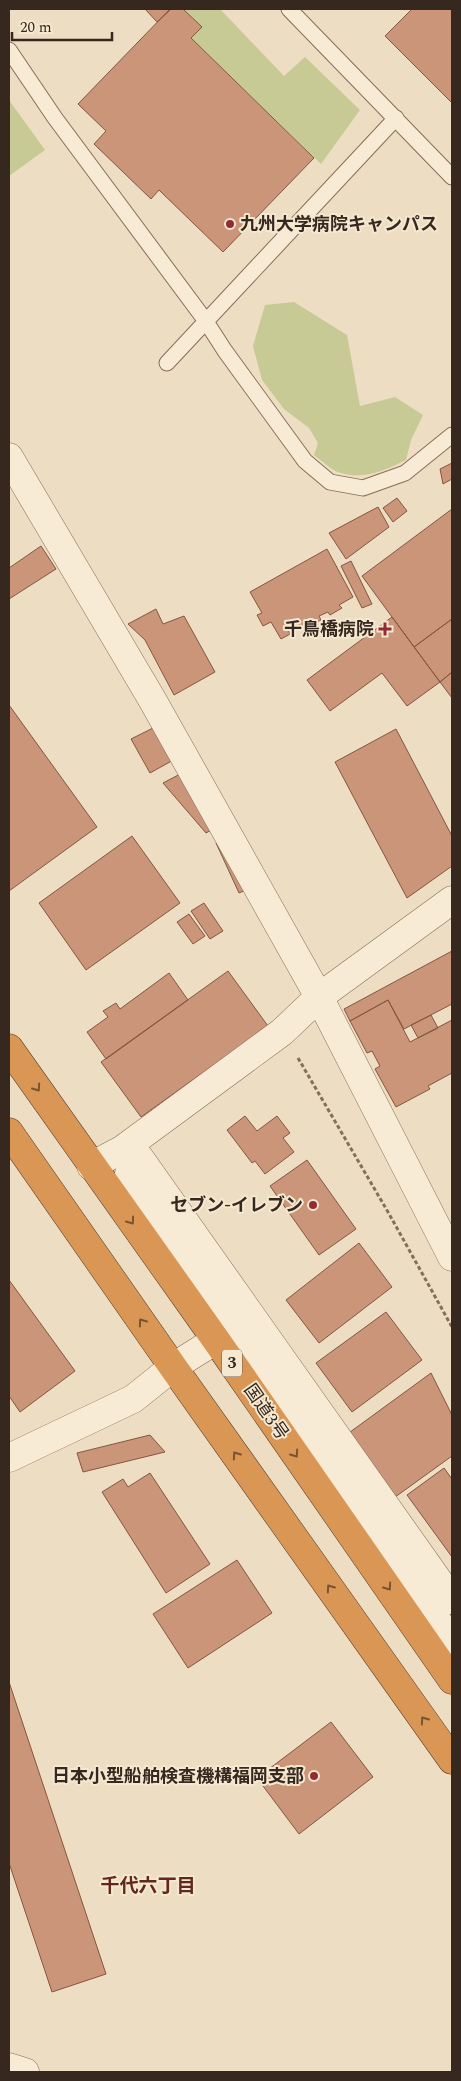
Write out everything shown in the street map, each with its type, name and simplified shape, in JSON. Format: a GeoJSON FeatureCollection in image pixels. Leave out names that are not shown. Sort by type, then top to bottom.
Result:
{"type":"FeatureCollection","features":[{"type":"Feature","properties":{"kind":"highway","name":"国道3号"},"geometry":{"type":"LineString","coordinates":[[9,1048],[216,1340],[452,1680]]}},
{"type":"Feature","properties":{"kind":"highway"},"geometry":{"type":"LineString","coordinates":[[9,1132],[452,1760]]}},
{"type":"Feature","properties":{"kind":"street"},"geometry":{"type":"LineString","coordinates":[[9,457],[153,701],[319,997],[452,1257]]}},
{"type":"Feature","properties":{"kind":"street"},"geometry":{"type":"LineString","coordinates":[[91,1166],[123,1149],[282,1032],[319,997],[452,900]]}},
{"type":"Feature","properties":{"kind":"street"},"geometry":{"type":"LineString","coordinates":[[452,1600],[139,1157],[132,1163],[129,1174],[134,1182],[182,1256],[452,1642]]}},
{"type":"Feature","properties":{"kind":"street"},"geometry":{"type":"LineString","coordinates":[[9,1458],[133,1399],[173,1367],[216,1340]]}},
{"type":"Feature","properties":{"kind":"street"},"geometry":{"type":"LineString","coordinates":[[9,2067],[25,2072]]}},
{"type":"Feature","properties":{"kind":"lane"},"geometry":{"type":"LineString","coordinates":[[289,9],[452,177]]}},
{"type":"Feature","properties":{"kind":"lane"},"geometry":{"type":"LineString","coordinates":[[9,50],[55,118],[205,320],[225,351],[305,461],[330,482],[363,488],[405,473],[452,435]]}},
{"type":"Feature","properties":{"kind":"lane"},"geometry":{"type":"LineString","coordinates":[[167,363],[205,320],[396,118]]}},
{"type":"Feature","properties":{"kind":"path"},"geometry":{"type":"LineString","coordinates":[[282,1032],[388,1212],[452,1327]]}},
{"type":"Feature","properties":{"kind":"green space"},"geometry":{"type":"Polygon","coordinates":[[[183,9],[220,9],[284,76],[305,57],[360,110],[321,164],[191,38],[202,27],[183,9]]]}},
{"type":"Feature","properties":{"kind":"green space"},"geometry":{"type":"Polygon","coordinates":[[[9,100],[45,150],[9,176],[9,100]]]}},
{"type":"Feature","properties":{"kind":"green space"},"geometry":{"type":"Polygon","coordinates":[[[294,302],[347,335],[360,406],[395,397],[423,415],[411,440],[406,460],[375,473],[350,475],[338,472],[314,455],[318,443],[309,428],[284,409],[262,380],[253,346],[265,305],[294,302]]]}},
{"type":"Feature","properties":{"kind":"building"},"geometry":{"type":"Polygon","coordinates":[[[145,9],[169,9],[170,10],[157,22],[145,9]]]}},
{"type":"Feature","properties":{"kind":"building"},"geometry":{"type":"Polygon","coordinates":[[[170,9],[183,9],[202,27],[191,38],[314,158],[223,252],[159,190],[151,199],[94,144],[106,131],[78,104],[170,9]]]}},
{"type":"Feature","properties":{"kind":"building"},"geometry":{"type":"Polygon","coordinates":[[[412,9],[452,9],[452,103],[385,36],[412,9]]]}},
{"type":"Feature","properties":{"kind":"building"},"geometry":{"type":"Polygon","coordinates":[[[452,463],[452,479],[443,484],[440,469],[452,463]]]}},
{"type":"Feature","properties":{"kind":"building"},"geometry":{"type":"Polygon","coordinates":[[[397,498],[407,511],[393,522],[383,508],[397,498]]]}},
{"type":"Feature","properties":{"kind":"building"},"geometry":{"type":"Polygon","coordinates":[[[378,507],[389,527],[346,559],[329,533],[378,507]]]}},
{"type":"Feature","properties":{"kind":"building"},"geometry":{"type":"Polygon","coordinates":[[[452,509],[452,619],[414,647],[362,576],[452,509]]]}},
{"type":"Feature","properties":{"kind":"building"},"geometry":{"type":"Polygon","coordinates":[[[41,546],[56,569],[9,599],[9,568],[41,546]]]}},
{"type":"Feature","properties":{"kind":"building"},"geometry":{"type":"Polygon","coordinates":[[[327,549],[353,597],[339,605],[342,608],[330,615],[328,612],[319,616],[321,620],[310,626],[308,622],[293,631],[291,629],[288,630],[290,634],[281,639],[271,622],[263,626],[257,615],[262,613],[250,592],[327,549]]]}},
{"type":"Feature","properties":{"kind":"building"},"geometry":{"type":"Polygon","coordinates":[[[351,561],[372,604],[362,608],[341,566],[351,561]]]}},
{"type":"Feature","properties":{"kind":"building"},"geometry":{"type":"Polygon","coordinates":[[[156,609],[163,624],[184,616],[215,672],[174,695],[145,640],[128,624],[156,609]]]}},
{"type":"Feature","properties":{"kind":"building"},"geometry":{"type":"Polygon","coordinates":[[[392,617],[440,682],[407,706],[382,673],[330,711],[307,680],[392,617]]]}},
{"type":"Feature","properties":{"kind":"building"},"geometry":{"type":"Polygon","coordinates":[[[452,619],[452,672],[440,682],[414,647],[452,619]]]}},
{"type":"Feature","properties":{"kind":"building"},"geometry":{"type":"Polygon","coordinates":[[[452,672],[452,698],[440,682],[452,672]]]}},
{"type":"Feature","properties":{"kind":"building"},"geometry":{"type":"Polygon","coordinates":[[[9,705],[97,827],[9,891],[9,705]]]}},
{"type":"Feature","properties":{"kind":"building"},"geometry":{"type":"Polygon","coordinates":[[[159,725],[177,758],[150,773],[131,739],[159,725]]]}},
{"type":"Feature","properties":{"kind":"building"},"geometry":{"type":"Polygon","coordinates":[[[396,729],[452,836],[452,866],[407,898],[335,762],[396,729]]]}},
{"type":"Feature","properties":{"kind":"building"},"geometry":{"type":"Polygon","coordinates":[[[184,772],[215,828],[206,833],[163,783],[184,772]]]}},
{"type":"Feature","properties":{"kind":"building"},"geometry":{"type":"Polygon","coordinates":[[[132,836],[180,903],[86,970],[39,903],[132,836]]]}},
{"type":"Feature","properties":{"kind":"building"},"geometry":{"type":"Polygon","coordinates":[[[224,839],[248,889],[239,893],[216,843],[224,839]]]}},
{"type":"Feature","properties":{"kind":"building"},"geometry":{"type":"Polygon","coordinates":[[[204,903],[223,931],[210,939],[191,911],[204,903]]]}},
{"type":"Feature","properties":{"kind":"building"},"geometry":{"type":"Polygon","coordinates":[[[189,914],[205,936],[193,944],[177,922],[189,914]]]}},
{"type":"Feature","properties":{"kind":"building"},"geometry":{"type":"Polygon","coordinates":[[[452,951],[452,1004],[404,1029],[388,1000],[350,1021],[344,1009],[452,951]]]}},
{"type":"Feature","properties":{"kind":"building"},"geometry":{"type":"Polygon","coordinates":[[[228,971],[268,1026],[141,1117],[101,1062],[228,971]]]}},
{"type":"Feature","properties":{"kind":"building"},"geometry":{"type":"Polygon","coordinates":[[[169,973],[188,1000],[106,1059],[87,1032],[108,1017],[103,1011],[116,1003],[120,1009],[169,973]]]}},
{"type":"Feature","properties":{"kind":"building"},"geometry":{"type":"Polygon","coordinates":[[[388,1000],[410,1042],[452,1020],[452,1073],[428,1086],[430,1089],[396,1107],[375,1069],[380,1066],[372,1051],[367,1053],[350,1021],[388,1000]]]}},
{"type":"Feature","properties":{"kind":"building"},"geometry":{"type":"Polygon","coordinates":[[[431,1015],[438,1028],[418,1038],[411,1025],[431,1015]]]}},
{"type":"Feature","properties":{"kind":"building"},"geometry":{"type":"Polygon","coordinates":[[[245,1116],[257,1131],[277,1116],[290,1133],[283,1138],[294,1152],[265,1174],[255,1161],[252,1163],[227,1130],[245,1116]]]}},
{"type":"Feature","properties":{"kind":"building"},"geometry":{"type":"Polygon","coordinates":[[[307,1160],[356,1229],[319,1255],[270,1186],[307,1160]]]}},
{"type":"Feature","properties":{"kind":"building"},"geometry":{"type":"Polygon","coordinates":[[[359,1243],[392,1287],[319,1343],[286,1300],[359,1243]]]}},
{"type":"Feature","properties":{"kind":"building"},"geometry":{"type":"Polygon","coordinates":[[[9,1280],[75,1371],[20,1412],[9,1396],[9,1280]]]}},
{"type":"Feature","properties":{"kind":"building"},"geometry":{"type":"Polygon","coordinates":[[[386,1312],[422,1360],[352,1412],[316,1363],[386,1312]]]}},
{"type":"Feature","properties":{"kind":"building"},"geometry":{"type":"Polygon","coordinates":[[[431,1373],[452,1415],[452,1456],[391,1500],[346,1435],[431,1373]]]}},
{"type":"Feature","properties":{"kind":"building"},"geometry":{"type":"Polygon","coordinates":[[[150,1435],[165,1452],[83,1472],[77,1453],[150,1435]]]}},
{"type":"Feature","properties":{"kind":"building"},"geometry":{"type":"Polygon","coordinates":[[[444,1468],[452,1479],[452,1557],[407,1495],[444,1468]]]}},
{"type":"Feature","properties":{"kind":"building"},"geometry":{"type":"Polygon","coordinates":[[[150,1473],[210,1564],[166,1593],[102,1492],[123,1479],[128,1487],[150,1473]]]}},
{"type":"Feature","properties":{"kind":"building"},"geometry":{"type":"Polygon","coordinates":[[[237,1560],[272,1613],[188,1668],[153,1614],[237,1560]]]}},
{"type":"Feature","properties":{"kind":"building"},"geometry":{"type":"Polygon","coordinates":[[[9,1682],[106,1974],[52,1992],[9,1863],[9,1682]]]}},
{"type":"Feature","properties":{"kind":"building"},"geometry":{"type":"Polygon","coordinates":[[[331,1722],[373,1777],[299,1834],[257,1778],[331,1722]]]}},
{"type":"Feature","properties":{"kind":"place","name":"九州大学病院キャンパス"},"geometry":{"type":"Point","coordinates":[230,224]}},
{"type":"Feature","properties":{"kind":"place","name":"千鳥橋病院"},"geometry":{"type":"Point","coordinates":[385,629]}},
{"type":"Feature","properties":{"kind":"place","name":"セブン-イレブン"},"geometry":{"type":"Point","coordinates":[313,1205]}},
{"type":"Feature","properties":{"kind":"place","name":"日本小型船舶検査機構福岡支部"},"geometry":{"type":"Point","coordinates":[314,1776]}},
{"type":"Feature","properties":{"kind":"district","name":"千代六丁目"},"geometry":{"type":"Point","coordinates":[148,1886]}}]}
